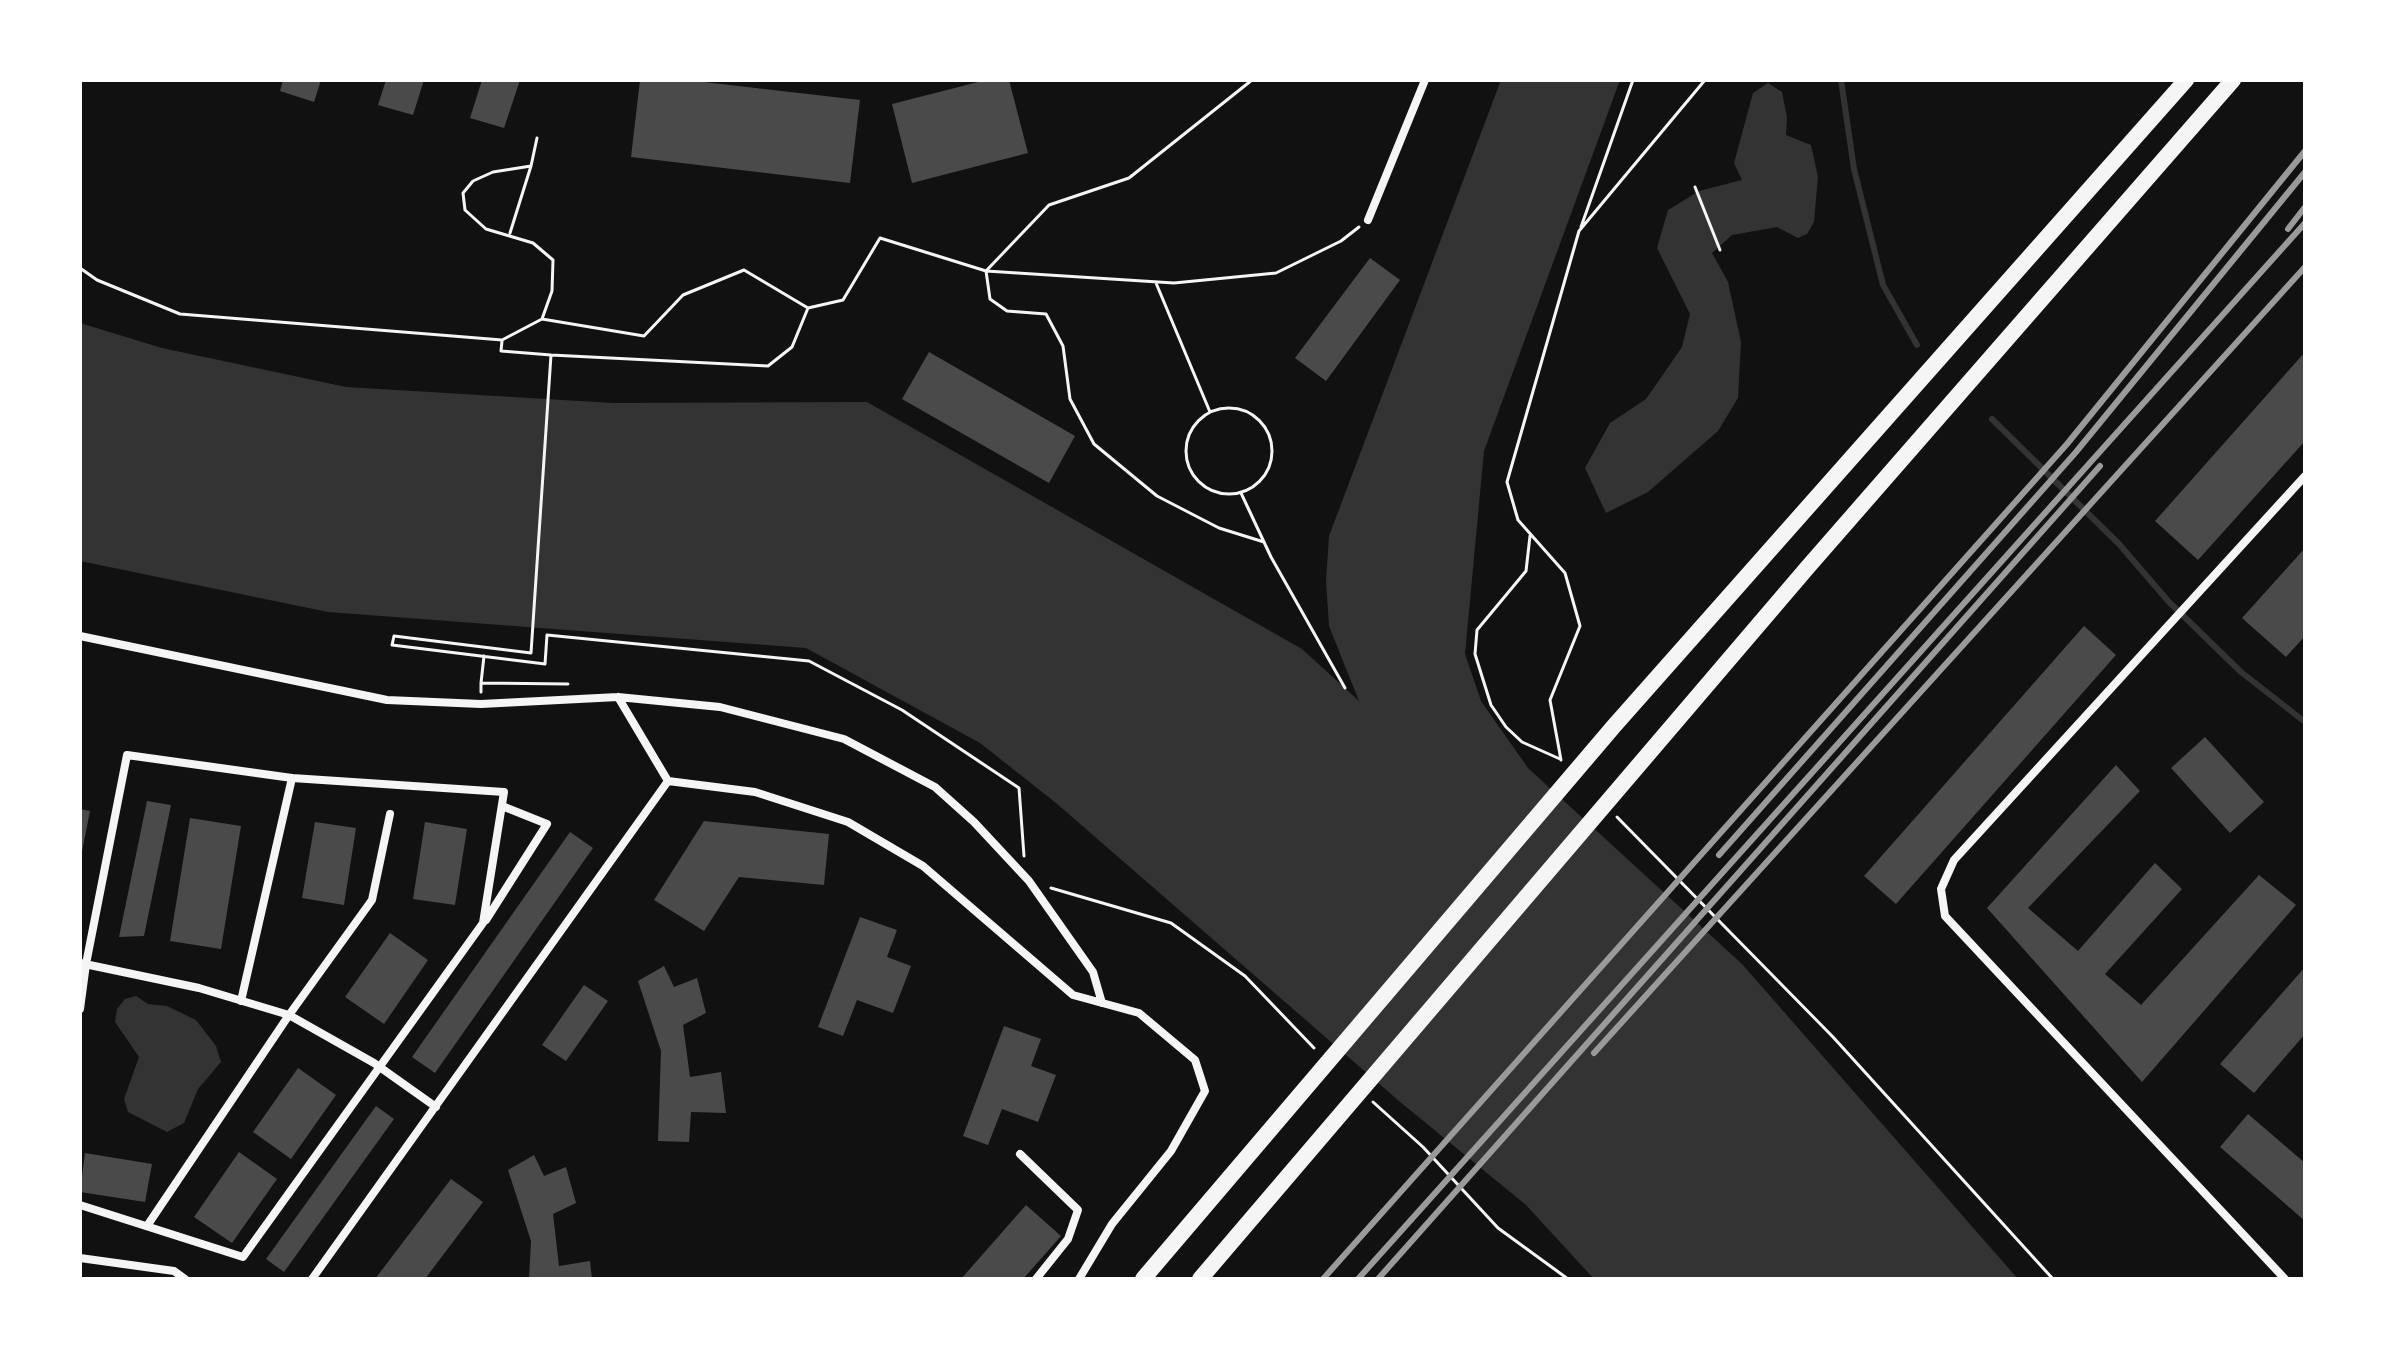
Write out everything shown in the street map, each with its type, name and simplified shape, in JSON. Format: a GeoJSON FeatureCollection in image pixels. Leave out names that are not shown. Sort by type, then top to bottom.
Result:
{"type":"FeatureCollection","features":[{"type":"Feature","properties":{"kind":"main road"},"geometry":{"type":"LineString","coordinates":[[1143,1279],[1614,726],[2186,80]]}},
{"type":"Feature","properties":{"kind":"main road"},"geometry":{"type":"LineString","coordinates":[[1200,1279],[1647,754],[2233,80]]}},
{"type":"Feature","properties":{"kind":"street"},"geometry":{"type":"LineString","coordinates":[[1368,220],[1425,80]]}},
{"type":"Feature","properties":{"kind":"street"},"geometry":{"type":"LineString","coordinates":[[2285,1279],[1945,916],[1941,889],[1954,860],[2305,476]]}},
{"type":"Feature","properties":{"kind":"street"},"geometry":{"type":"LineString","coordinates":[[80,636],[387,700],[481,704],[618,697],[720,707],[844,739],[935,787],[974,822],[1029,881],[1093,972],[1102,1003]]}},
{"type":"Feature","properties":{"kind":"street"},"geometry":{"type":"LineString","coordinates":[[618,697],[668,781]]}},
{"type":"Feature","properties":{"kind":"street"},"geometry":{"type":"LineString","coordinates":[[80,1009],[83,963],[127,755],[292,778],[504,792],[483,923]]}},
{"type":"Feature","properties":{"kind":"street"},"geometry":{"type":"LineString","coordinates":[[241,1001],[292,778]]}},
{"type":"Feature","properties":{"kind":"street"},"geometry":{"type":"LineString","coordinates":[[668,781],[755,792],[848,822],[923,866],[1073,995],[1139,1013],[1195,1060],[1205,1091],[1171,1151],[1112,1224],[1079,1279]]}},
{"type":"Feature","properties":{"kind":"street"},"geometry":{"type":"LineString","coordinates":[[312,1279],[668,781]]}},
{"type":"Feature","properties":{"kind":"street"},"geometry":{"type":"LineString","coordinates":[[80,1205],[243,1257],[483,923],[547,824],[502,806]]}},
{"type":"Feature","properties":{"kind":"street"},"geometry":{"type":"LineString","coordinates":[[147,1226],[289,1015],[372,900],[390,814]]}},
{"type":"Feature","properties":{"kind":"street"},"geometry":{"type":"LineString","coordinates":[[83,963],[289,1015],[378,1066],[436,1107]]}},
{"type":"Feature","properties":{"kind":"street"},"geometry":{"type":"LineString","coordinates":[[1020,1154],[1078,1210],[1068,1239],[1036,1279]]}},
{"type":"Feature","properties":{"kind":"street"},"geometry":{"type":"LineString","coordinates":[[80,1258],[174,1271],[185,1279]]}},
{"type":"Feature","properties":{"kind":"path"},"geometry":{"type":"LineString","coordinates":[[986,271],[1049,205],[1129,178],[1252,80]]}},
{"type":"Feature","properties":{"kind":"path"},"geometry":{"type":"LineString","coordinates":[[1579,231],[1633,80]]}},
{"type":"Feature","properties":{"kind":"path"},"geometry":{"type":"LineString","coordinates":[[510,233],[537,138]]}},
{"type":"Feature","properties":{"kind":"path"},"geometry":{"type":"LineString","coordinates":[[531,166],[493,172],[473,181],[463,193],[465,210],[486,229],[510,233],[533,243],[553,260],[552,291],[542,319]]}},
{"type":"Feature","properties":{"kind":"path"},"geometry":{"type":"LineString","coordinates":[[1695,187],[1720,250]]}},
{"type":"Feature","properties":{"kind":"path"},"geometry":{"type":"LineString","coordinates":[[80,268],[97,280],[180,314],[502,340],[542,319],[644,336],[683,295],[744,270],[808,308],[843,300],[880,238],[986,271],[1156,282],[1276,273],[1341,241],[1368,220]]}},
{"type":"Feature","properties":{"kind":"path"},"geometry":{"type":"LineString","coordinates":[[986,271],[990,299],[1007,311],[1046,314],[1063,346],[1070,399],[1094,444],[1157,496],[1219,528],[1264,542]]}},
{"type":"Feature","properties":{"kind":"path"},"geometry":{"type":"LineString","coordinates":[[1156,282],[1210,412]]}},
{"type":"Feature","properties":{"kind":"path"},"geometry":{"type":"LineString","coordinates":[[502,340],[501,351],[768,366],[792,347],[808,308]]}},
{"type":"Feature","properties":{"kind":"path"},"geometry":{"type":"LineString","coordinates":[[551,355],[531,653],[394,636],[392,645],[545,664],[547,635],[809,661],[902,710],[1019,788],[1024,864]]}},
{"type":"Feature","properties":{"kind":"path"},"geometry":{"type":"LineString","coordinates":[[1235,408],[1249,412],[1269,431],[1273,459],[1268,472],[1259,483],[1241,493],[1219,494],[1207,489],[1190,469],[1186,457],[1191,431],[1210,412],[1235,408]]}},
{"type":"Feature","properties":{"kind":"path"},"geometry":{"type":"LineString","coordinates":[[1241,493],[1264,542],[1345,688]]}},
{"type":"Feature","properties":{"kind":"path"},"geometry":{"type":"LineString","coordinates":[[1530,534],[1526,571],[1477,630],[1475,654],[1491,705],[1506,727],[1522,742],[1560,759]]}},
{"type":"Feature","properties":{"kind":"path"},"geometry":{"type":"LineString","coordinates":[[481,683],[484,656]]}},
{"type":"Feature","properties":{"kind":"shaded area"},"geometry":{"type":"Polygon","coordinates":[[[1501,80],[1620,80],[1484,451],[1465,654],[1481,701],[1528,768],[1742,964],[2018,1279],[1594,1279],[1526,1205],[1399,1101],[1056,803],[980,743],[806,648],[328,612],[80,561],[80,323],[162,348],[346,387],[613,403],[867,402],[1302,649],[1359,701],[1329,626],[1326,581],[1329,536],[1501,80]]]}},
{"type":"Feature","properties":{"kind":"shaded area"},"geometry":{"type":"Polygon","coordinates":[[[1768,83],[1782,92],[1787,117],[1786,135],[1811,145],[1818,177],[1814,222],[1807,234],[1798,238],[1777,227],[1732,235],[1712,253],[1728,282],[1741,342],[1738,398],[1718,431],[1648,492],[1606,513],[1585,468],[1610,423],[1646,399],[1682,347],[1690,314],[1657,248],[1668,210],[1699,191],[1742,180],[1734,163],[1753,93],[1768,83]]]}},
{"type":"Feature","properties":{"kind":"shaded area"},"geometry":{"type":"Polygon","coordinates":[[[136,996],[148,1004],[167,1006],[196,1020],[216,1046],[221,1062],[198,1089],[184,1123],[167,1132],[128,1112],[124,1099],[139,1057],[115,1022],[117,1009],[125,999],[136,996]]]}},
{"type":"Feature","properties":{"kind":"building"},"geometry":{"type":"Polygon","coordinates":[[[283,80],[321,80],[314,102],[280,91],[283,80]]]}},
{"type":"Feature","properties":{"kind":"building"},"geometry":{"type":"Polygon","coordinates":[[[386,80],[424,80],[413,115],[378,105],[386,80]]]}},
{"type":"Feature","properties":{"kind":"building"},"geometry":{"type":"Polygon","coordinates":[[[482,80],[520,80],[504,128],[470,118],[482,80]]]}},
{"type":"Feature","properties":{"kind":"building"},"geometry":{"type":"Polygon","coordinates":[[[640,80],[686,80],[860,100],[850,183],[631,157],[640,80]]]}},
{"type":"Feature","properties":{"kind":"building"},"geometry":{"type":"Polygon","coordinates":[[[986,80],[1009,80],[1028,153],[912,183],[892,104],[986,80]]]}},
{"type":"Feature","properties":{"kind":"building"},"geometry":{"type":"Polygon","coordinates":[[[1370,258],[1400,280],[1326,381],[1295,358],[1370,258]]]}},
{"type":"Feature","properties":{"kind":"building"},"geometry":{"type":"Polygon","coordinates":[[[929,352],[1075,436],[1049,483],[902,399],[929,352]]]}},
{"type":"Feature","properties":{"kind":"building"},"geometry":{"type":"Polygon","coordinates":[[[2305,352],[2305,441],[2198,560],[2155,521],[2305,352]]]}},
{"type":"Feature","properties":{"kind":"building"},"geometry":{"type":"Polygon","coordinates":[[[2305,548],[2305,636],[2286,657],[2242,618],[2305,548]]]}},
{"type":"Feature","properties":{"kind":"building"},"geometry":{"type":"Polygon","coordinates":[[[2084,626],[2116,655],[1896,904],[1864,876],[2084,626]]]}},
{"type":"Feature","properties":{"kind":"building"},"geometry":{"type":"Polygon","coordinates":[[[2205,737],[2264,802],[2230,833],[2171,768],[2205,737]]]}},
{"type":"Feature","properties":{"kind":"building"},"geometry":{"type":"Polygon","coordinates":[[[2116,765],[2140,791],[2028,908],[2078,951],[2155,863],[2182,889],[2105,974],[2141,1005],[2259,875],[2296,905],[2142,1082],[1987,908],[2116,765]]]}},
{"type":"Feature","properties":{"kind":"building"},"geometry":{"type":"Polygon","coordinates":[[[147,801],[171,805],[144,936],[119,937],[147,801]]]}},
{"type":"Feature","properties":{"kind":"building"},"geometry":{"type":"Polygon","coordinates":[[[80,809],[90,811],[81,857],[80,856],[80,809]]]}},
{"type":"Feature","properties":{"kind":"building"},"geometry":{"type":"Polygon","coordinates":[[[190,818],[241,826],[221,949],[170,941],[190,818]]]}},
{"type":"Feature","properties":{"kind":"building"},"geometry":{"type":"Polygon","coordinates":[[[704,821],[829,834],[824,885],[739,877],[704,931],[654,900],[704,821]]]}},
{"type":"Feature","properties":{"kind":"building"},"geometry":{"type":"Polygon","coordinates":[[[315,822],[356,828],[344,905],[302,898],[315,822]]]}},
{"type":"Feature","properties":{"kind":"building"},"geometry":{"type":"Polygon","coordinates":[[[425,822],[467,829],[455,905],[413,899],[425,822]]]}},
{"type":"Feature","properties":{"kind":"building"},"geometry":{"type":"Polygon","coordinates":[[[570,832],[593,848],[435,1073],[412,1057],[570,832]]]}},
{"type":"Feature","properties":{"kind":"building"},"geometry":{"type":"Polygon","coordinates":[[[860,917],[897,930],[887,957],[911,966],[893,1013],[857,1000],[843,1036],[818,1027],[860,917]]]}},
{"type":"Feature","properties":{"kind":"building"},"geometry":{"type":"Polygon","coordinates":[[[390,933],[428,960],[384,1024],[345,997],[390,933]]]}},
{"type":"Feature","properties":{"kind":"building"},"geometry":{"type":"Polygon","coordinates":[[[664,966],[674,987],[697,978],[706,1013],[683,1025],[690,1077],[721,1072],[726,1113],[691,1112],[689,1142],[658,1141],[661,1051],[638,981],[664,966]]]}},
{"type":"Feature","properties":{"kind":"building"},"geometry":{"type":"Polygon","coordinates":[[[2305,967],[2305,1034],[2254,1093],[2220,1064],[2305,967]]]}},
{"type":"Feature","properties":{"kind":"building"},"geometry":{"type":"Polygon","coordinates":[[[584,985],[608,1001],[566,1061],[542,1045],[584,985]]]}},
{"type":"Feature","properties":{"kind":"building"},"geometry":{"type":"Polygon","coordinates":[[[1004,1026],[1041,1039],[1031,1066],[1056,1075],[1038,1122],[1002,1109],[988,1145],[963,1136],[1004,1026]]]}},
{"type":"Feature","properties":{"kind":"building"},"geometry":{"type":"Polygon","coordinates":[[[298,1068],[336,1095],[291,1159],[253,1132],[298,1068]]]}},
{"type":"Feature","properties":{"kind":"building"},"geometry":{"type":"Polygon","coordinates":[[[376,1106],[394,1119],[284,1272],[266,1259],[376,1106]]]}},
{"type":"Feature","properties":{"kind":"building"},"geometry":{"type":"Polygon","coordinates":[[[2248,1114],[2305,1163],[2305,1221],[2220,1147],[2248,1114]]]}},
{"type":"Feature","properties":{"kind":"building"},"geometry":{"type":"Polygon","coordinates":[[[239,1152],[277,1179],[232,1243],[194,1217],[239,1152]]]}},
{"type":"Feature","properties":{"kind":"building"},"geometry":{"type":"Polygon","coordinates":[[[85,1153],[152,1164],[145,1202],[80,1192],[85,1153]]]}},
{"type":"Feature","properties":{"kind":"building"},"geometry":{"type":"Polygon","coordinates":[[[534,1155],[544,1176],[566,1167],[576,1203],[553,1214],[559,1266],[590,1261],[592,1279],[529,1279],[531,1241],[508,1170],[534,1155]]]}},
{"type":"Feature","properties":{"kind":"building"},"geometry":{"type":"Polygon","coordinates":[[[451,1179],[483,1202],[425,1279],[375,1279],[451,1179]]]}},
{"type":"Feature","properties":{"kind":"building"},"geometry":{"type":"Polygon","coordinates":[[[1026,1205],[1061,1236],[1023,1279],[961,1279],[1026,1205]]]}},
{"type":"Feature","properties":{"kind":"waterway"},"geometry":{"type":"LineString","coordinates":[[1841,80],[1854,169],[1883,285],[1917,345]]}},
{"type":"Feature","properties":{"kind":"waterway"},"geometry":{"type":"LineString","coordinates":[[1992,419],[2119,544],[2169,602],[2241,672],[2305,722]]}},
{"type":"Feature","properties":{"kind":"railway"},"geometry":{"type":"LineString","coordinates":[[1323,1279],[2067,444],[2305,151]]}},
{"type":"Feature","properties":{"kind":"railway"},"geometry":{"type":"LineString","coordinates":[[1719,855],[2076,452],[2305,172]]}},
{"type":"Feature","properties":{"kind":"railway"},"geometry":{"type":"LineString","coordinates":[[2288,229],[2305,207]]}},
{"type":"Feature","properties":{"kind":"railway"},"geometry":{"type":"LineString","coordinates":[[1358,1279],[2305,223]]}},
{"type":"Feature","properties":{"kind":"railway"},"geometry":{"type":"LineString","coordinates":[[1594,1053],[2305,267]]}},
{"type":"Feature","properties":{"kind":"railway"},"geometry":{"type":"LineString","coordinates":[[1378,1279],[2100,466]]}}]}
